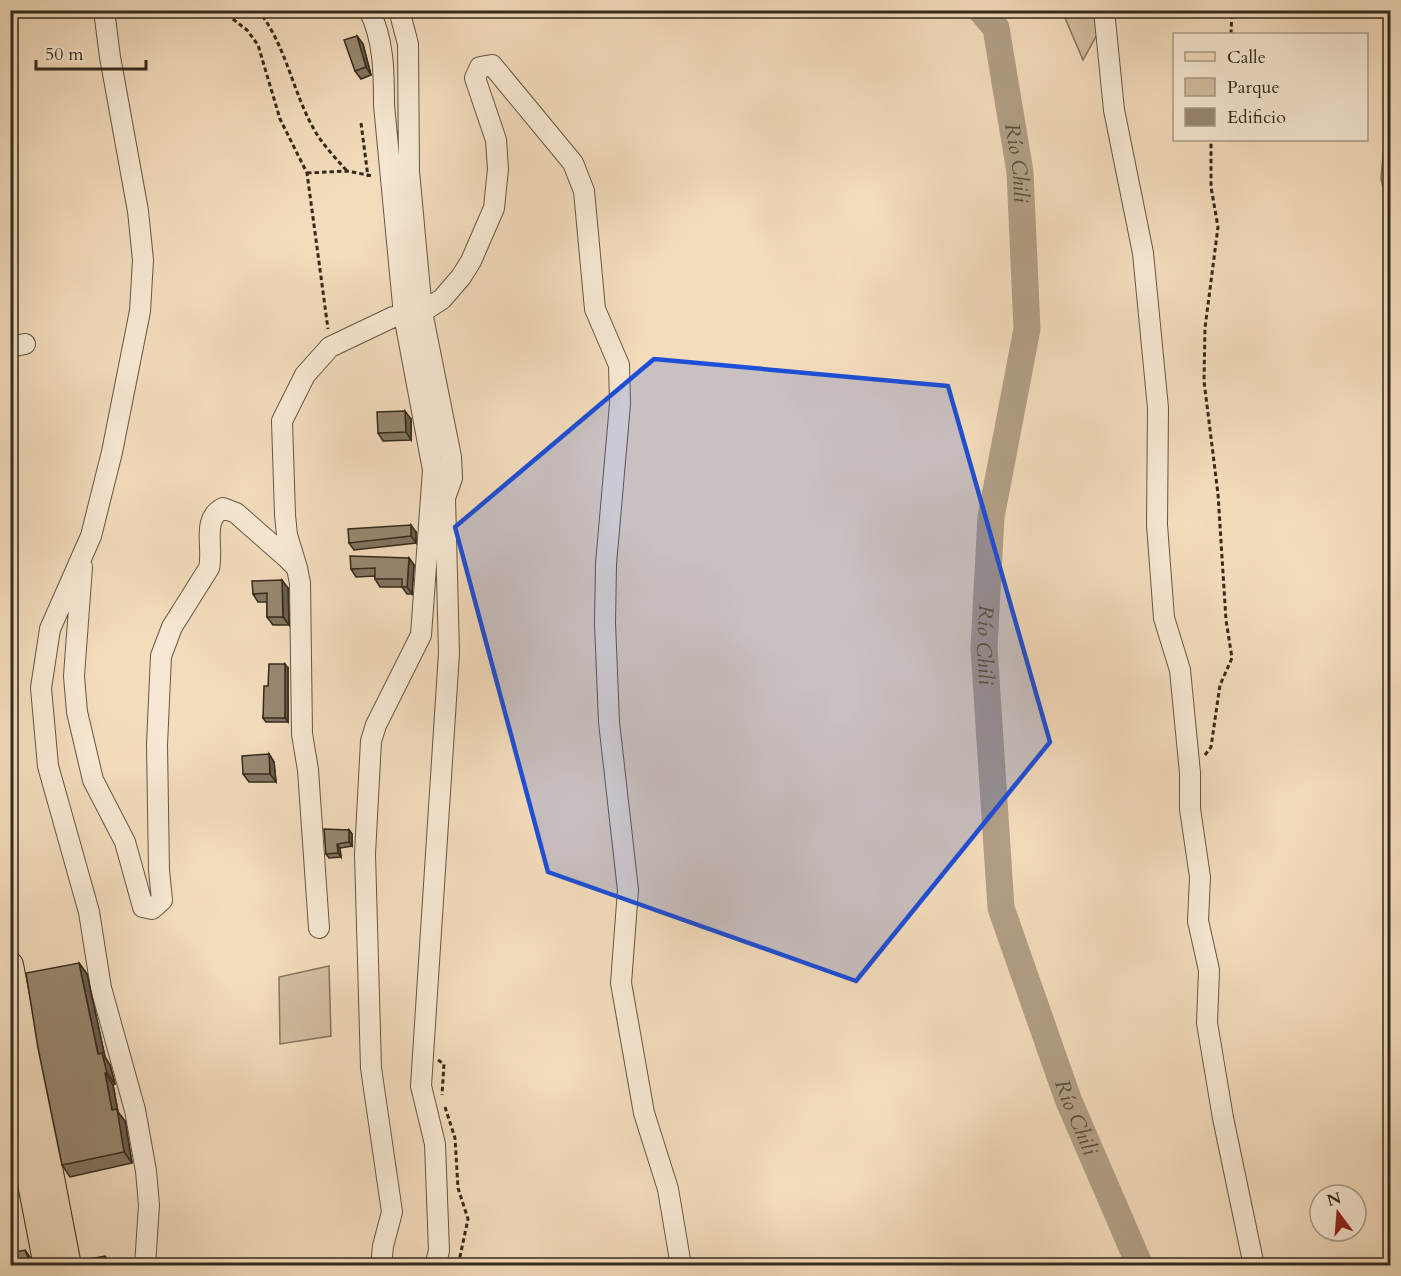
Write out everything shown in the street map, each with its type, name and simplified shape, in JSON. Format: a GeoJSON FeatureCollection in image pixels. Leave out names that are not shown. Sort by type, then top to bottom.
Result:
{"type":"FeatureCollection","features":[{"type":"Feature","properties":{"kind":"main road"},"geometry":{"type":"LineString","coordinates":[[10,965],[25,1139],[68,1266]]}},
{"type":"Feature","properties":{"kind":"main road"},"geometry":{"type":"LineString","coordinates":[[10,1075],[25,1139],[47,1266]]}},
{"type":"Feature","properties":{"kind":"street"},"geometry":{"type":"LineString","coordinates":[[104,10],[110,57],[138,211],[143,260],[140,311],[112,452],[91,536],[50,629],[43,659],[41,688],[48,766],[89,912],[102,988],[135,1110],[149,1205],[145,1266]]}},
{"type":"Feature","properties":{"kind":"street"},"geometry":{"type":"LineString","coordinates":[[369,10],[378,33],[384,76],[390,173],[413,314],[433,470],[421,634],[376,725],[371,741],[366,820],[371,1068],[392,1212],[383,1246],[381,1266]]}},
{"type":"Feature","properties":{"kind":"street"},"geometry":{"type":"LineString","coordinates":[[399,10],[408,45],[413,314],[440,392],[452,478],[445,498],[449,653],[421,1086],[435,1144],[439,1251],[435,1266]]}},
{"type":"Feature","properties":{"kind":"street"},"geometry":{"type":"LineString","coordinates":[[1104,10],[1114,110],[1143,253],[1158,408],[1157,525],[1164,618],[1180,670],[1190,772],[1190,809],[1200,877],[1198,921],[1209,970],[1206,1023],[1254,1266]]}},
{"type":"Feature","properties":{"kind":"street"},"geometry":{"type":"LineString","coordinates":[[319,928],[308,770],[302,734],[300,583],[287,535],[282,421],[304,375],[330,347],[413,314],[442,299],[461,277],[494,208],[498,169],[496,140],[476,78],[480,67],[492,65],[573,163],[584,190],[596,309],[620,365],[620,404],[606,564],[605,623],[609,722],[628,890],[621,983],[644,1113],[668,1190],[681,1266]]}},
{"type":"Feature","properties":{"kind":"street"},"geometry":{"type":"LineString","coordinates":[[83,554],[74,676],[84,753],[93,780],[125,842],[143,907],[152,909],[162,900],[163,892],[159,870],[157,745],[161,656],[172,627],[209,568],[212,558],[210,524],[213,516],[223,508],[236,513],[297,567]]}},
{"type":"Feature","properties":{"kind":"path"},"geometry":{"type":"LineString","coordinates":[[221,10],[247,30],[258,45],[280,119],[307,173],[330,347]]}},
{"type":"Feature","properties":{"kind":"path"},"geometry":{"type":"LineString","coordinates":[[258,10],[272,27],[281,45],[302,102],[320,139],[347,171]]}},
{"type":"Feature","properties":{"kind":"path"},"geometry":{"type":"LineString","coordinates":[[1231,33],[1232,10]]}},
{"type":"Feature","properties":{"kind":"path"},"geometry":{"type":"LineString","coordinates":[[361,123],[368,177]]}},
{"type":"Feature","properties":{"kind":"path"},"geometry":{"type":"LineString","coordinates":[[1190,772],[1212,747],[1220,685],[1232,658],[1226,620],[1218,494],[1204,381],[1205,328],[1218,227],[1211,186],[1211,141]]}},
{"type":"Feature","properties":{"kind":"path"},"geometry":{"type":"LineString","coordinates":[[307,173],[347,171],[368,177],[390,173]]}},
{"type":"Feature","properties":{"kind":"highlighted area"},"geometry":{"type":"Polygon","coordinates":[[[654,359],[948,386],[1050,742],[856,981],[548,872],[455,527],[654,359]]]}},
{"type":"Feature","properties":{"kind":"green space"},"geometry":{"type":"Polygon","coordinates":[[[1062,11],[1110,11],[1083,60],[1062,11]]]}},
{"type":"Feature","properties":{"kind":"green space"},"geometry":{"type":"Polygon","coordinates":[[[1390,79],[1390,215],[1381,179],[1390,79]]]}},
{"type":"Feature","properties":{"kind":"green space"},"geometry":{"type":"Polygon","coordinates":[[[329,966],[331,1036],[280,1044],[279,977],[329,966]]]}},
{"type":"Feature","properties":{"kind":"building"},"geometry":{"type":"Polygon","coordinates":[[[357,36],[366,67],[355,71],[344,40],[357,36]]]}},
{"type":"Feature","properties":{"kind":"building"},"geometry":{"type":"Polygon","coordinates":[[[405,411],[406,432],[378,433],[377,412],[405,411]]]}},
{"type":"Feature","properties":{"kind":"building"},"geometry":{"type":"Polygon","coordinates":[[[411,525],[411,536],[349,543],[348,529],[411,525]]]}},
{"type":"Feature","properties":{"kind":"building"},"geometry":{"type":"Polygon","coordinates":[[[350,556],[409,558],[407,587],[402,587],[402,579],[375,579],[375,568],[351,569],[350,556]]]}},
{"type":"Feature","properties":{"kind":"building"},"geometry":{"type":"Polygon","coordinates":[[[282,580],[283,617],[267,617],[267,593],[253,594],[252,581],[282,580]]]}},
{"type":"Feature","properties":{"kind":"building"},"geometry":{"type":"Polygon","coordinates":[[[269,664],[285,664],[285,718],[263,718],[264,686],[268,686],[269,664]]]}},
{"type":"Feature","properties":{"kind":"building"},"geometry":{"type":"Polygon","coordinates":[[[269,754],[270,774],[243,774],[242,756],[269,754]]]}},
{"type":"Feature","properties":{"kind":"building"},"geometry":{"type":"Polygon","coordinates":[[[324,829],[349,830],[349,842],[337,844],[338,853],[326,854],[324,829]]]}},
{"type":"Feature","properties":{"kind":"building"},"geometry":{"type":"Polygon","coordinates":[[[79,963],[98,1054],[102,1053],[107,1073],[105,1073],[112,1110],[117,1109],[124,1152],[62,1165],[38,1048],[26,973],[79,963]]]}},
{"type":"Feature","properties":{"kind":"building"},"geometry":{"type":"Polygon","coordinates":[[[25,1250],[31,1266],[10,1266],[10,1253],[25,1250]]]}},
{"type":"Feature","properties":{"kind":"building"},"geometry":{"type":"Polygon","coordinates":[[[105,1256],[110,1264],[123,1262],[123,1266],[85,1266],[84,1260],[105,1256]]]}},
{"type":"Feature","properties":{"kind":"waterway","name":"Río Chili"},"geometry":{"type":"LineString","coordinates":[[981,10],[996,28],[1020,172],[1027,329],[991,517],[984,648],[1001,908],[1068,1099],[1140,1266]]}}]}
